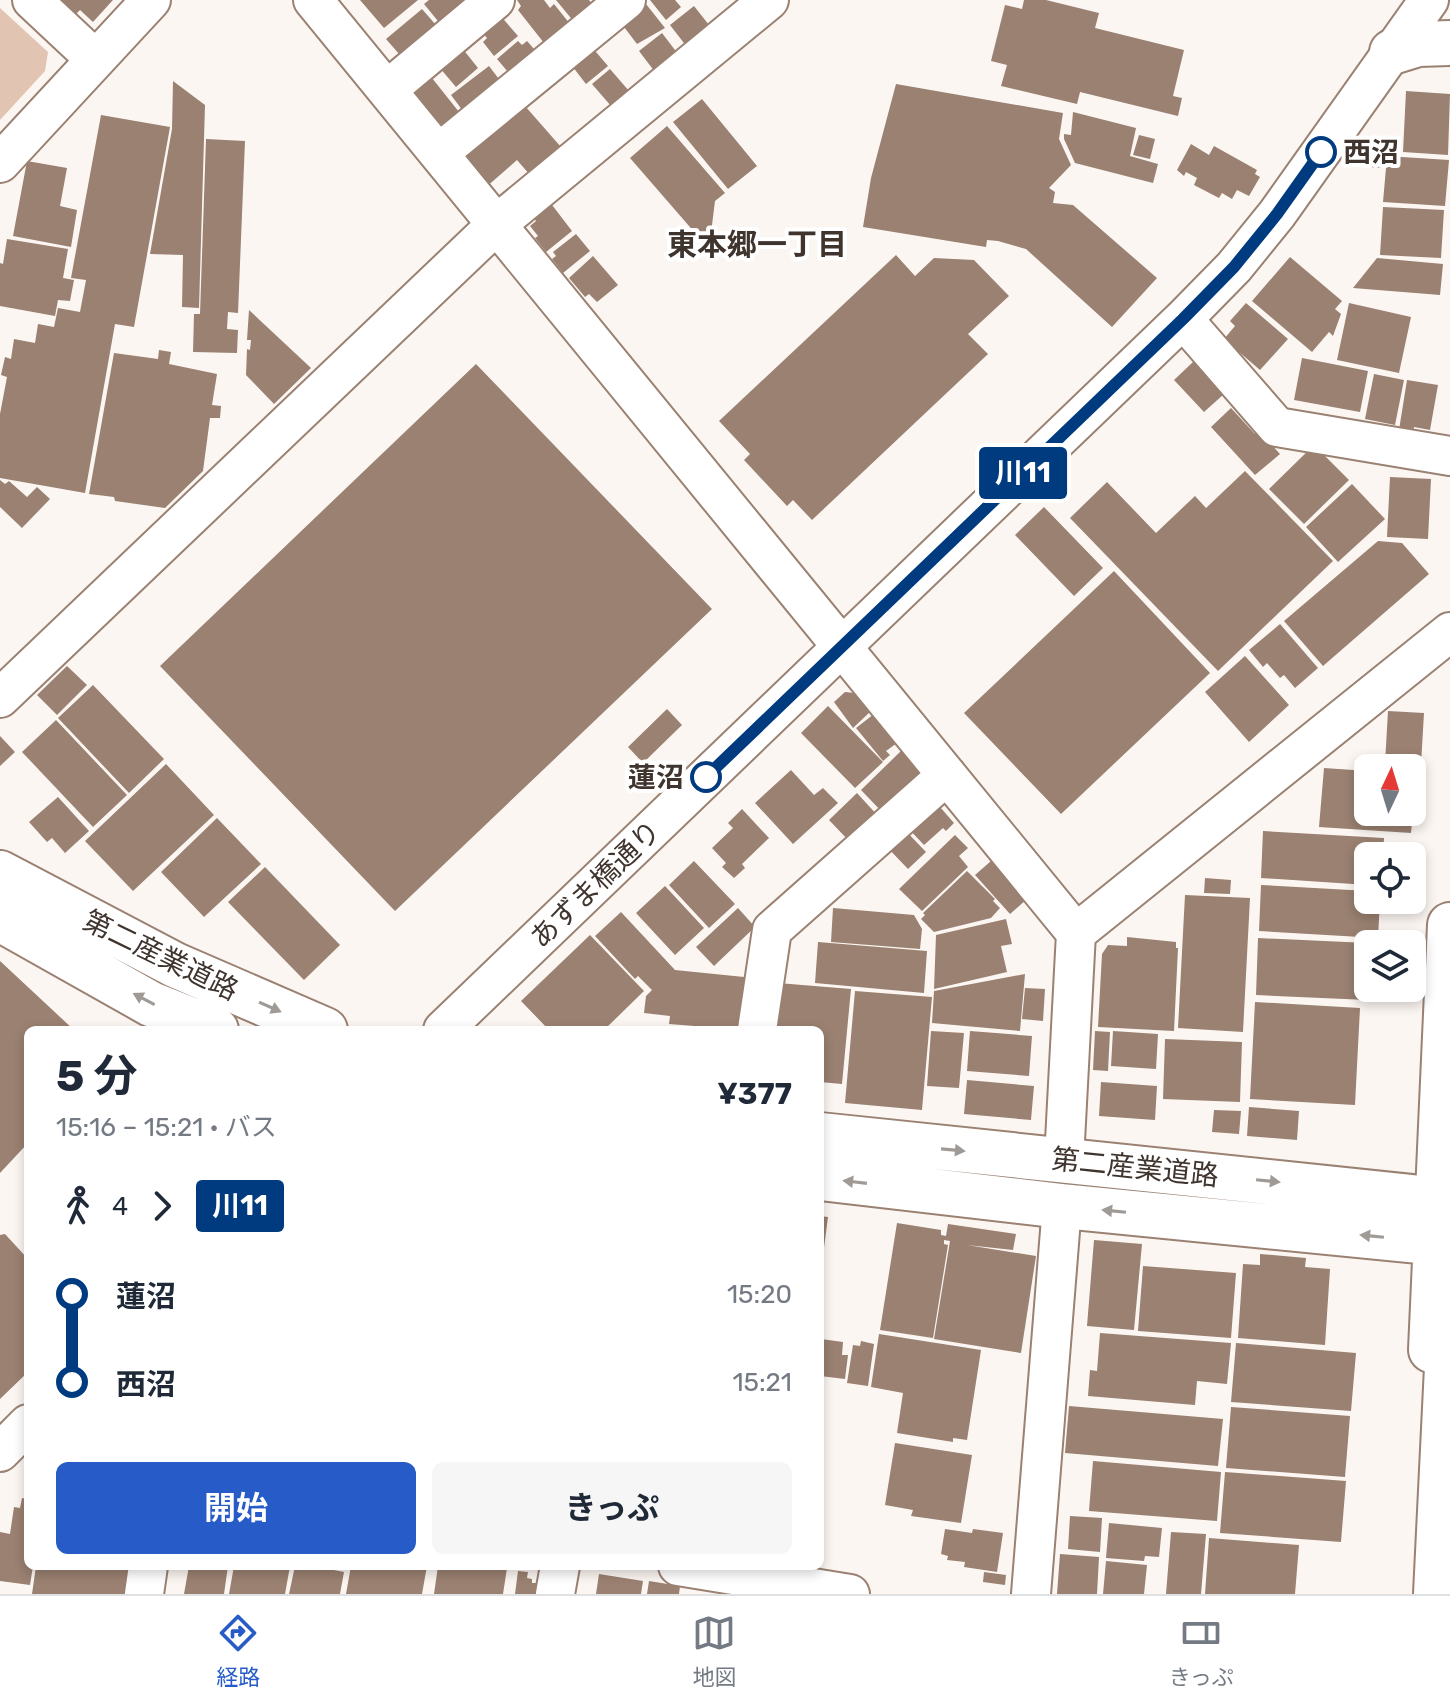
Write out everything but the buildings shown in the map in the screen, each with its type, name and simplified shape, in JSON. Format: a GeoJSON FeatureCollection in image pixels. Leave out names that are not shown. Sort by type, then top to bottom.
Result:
{"type":"FeatureCollection","features":[{"type":"Feature","properties":{"kind":"main road"},"geometry":{"type":"LineString","coordinates":[[1392,52],[1418,44],[1450,43]]}},
{"type":"Feature","properties":{"kind":"main road","name":"第二産業道路"},"geometry":{"type":"LineString","coordinates":[[0,873],[175,965],[316,1026]]}},
{"type":"Feature","properties":{"kind":"main road","name":"第二産業道路"},"geometry":{"type":"LineString","coordinates":[[0,919],[151,1004],[206,1026]]}},
{"type":"Feature","properties":{"kind":"main road"},"geometry":{"type":"LineString","coordinates":[[1419,1594],[1443,1243],[1450,925]]}},
{"type":"Feature","properties":{"kind":"main road","name":"第二産業道路"},"geometry":{"type":"LineString","coordinates":[[824,1135],[1444,1200]]}},
{"type":"Feature","properties":{"kind":"main road","name":"第二産業道路"},"geometry":{"type":"LineString","coordinates":[[824,1178],[1062,1206],[1443,1243]]}},
{"type":"Feature","properties":{"kind":"main road"},"geometry":{"type":"LineString","coordinates":[[1436,1594],[1450,1305]]}},
{"type":"Feature","properties":{"kind":"street"},"geometry":{"type":"LineString","coordinates":[[32,0],[95,59]]}},
{"type":"Feature","properties":{"kind":"street"},"geometry":{"type":"LineString","coordinates":[[0,163],[151,0]]}},
{"type":"Feature","properties":{"kind":"street"},"geometry":{"type":"LineString","coordinates":[[313,0],[1076,933],[1064,1160]]}},
{"type":"Feature","properties":{"kind":"street"},"geometry":{"type":"LineString","coordinates":[[387,90],[495,0]]}},
{"type":"Feature","properties":{"kind":"street"},"geometry":{"type":"LineString","coordinates":[[439,153],[626,0]]}},
{"type":"Feature","properties":{"kind":"street"},"geometry":{"type":"LineString","coordinates":[[0,698],[497,224],[769,0]]}},
{"type":"Feature","properties":{"kind":"street","name":"あずま橋通り"},"geometry":{"type":"LineString","coordinates":[[447,1026],[1234,267],[1277,214],[1429,0]]}},
{"type":"Feature","properties":{"kind":"street"},"geometry":{"type":"LineString","coordinates":[[1183,319],[1277,427],[1450,456]]}},
{"type":"Feature","properties":{"kind":"street"},"geometry":{"type":"LineString","coordinates":[[1076,933],[1450,632]]}},
{"type":"Feature","properties":{"kind":"street"},"geometry":{"type":"LineString","coordinates":[[758,1026],[772,930],[947,775]]}},
{"type":"Feature","properties":{"kind":"street"},"geometry":{"type":"LineString","coordinates":[[1031,1594],[1062,1206]]}},
{"type":"Feature","properties":{"kind":"street"},"geometry":{"type":"LineString","coordinates":[[144,1594],[147,1570]]}},
{"type":"Feature","properties":{"kind":"street"},"geometry":{"type":"LineString","coordinates":[[555,1594],[559,1570]]}},
{"type":"Feature","properties":{"kind":"street"},"geometry":{"type":"LineString","coordinates":[[730,1570],[783,1574],[850,1594]]}},
{"type":"Feature","properties":{"kind":"shaded area"},"geometry":{"type":"Polygon","coordinates":[[[0,8],[48,52],[45,71],[0,120],[0,8]]]}},
{"type":"Feature","properties":{"kind":"bus line","name":"川11"},"geometry":{"type":"LineString","coordinates":[[706,777],[1183,319],[1234,267],[1321,152]]}},
{"type":"Feature","properties":{"kind":"place","name":"西沼"},"geometry":{"type":"Point","coordinates":[1321,152]}},
{"type":"Feature","properties":{"kind":"place","name":"蓮沼"},"geometry":{"type":"Point","coordinates":[706,777]}},
{"type":"Feature","properties":{"kind":"district","name":"東本郷一丁目"},"geometry":{"type":"Point","coordinates":[757,245]}}]}
